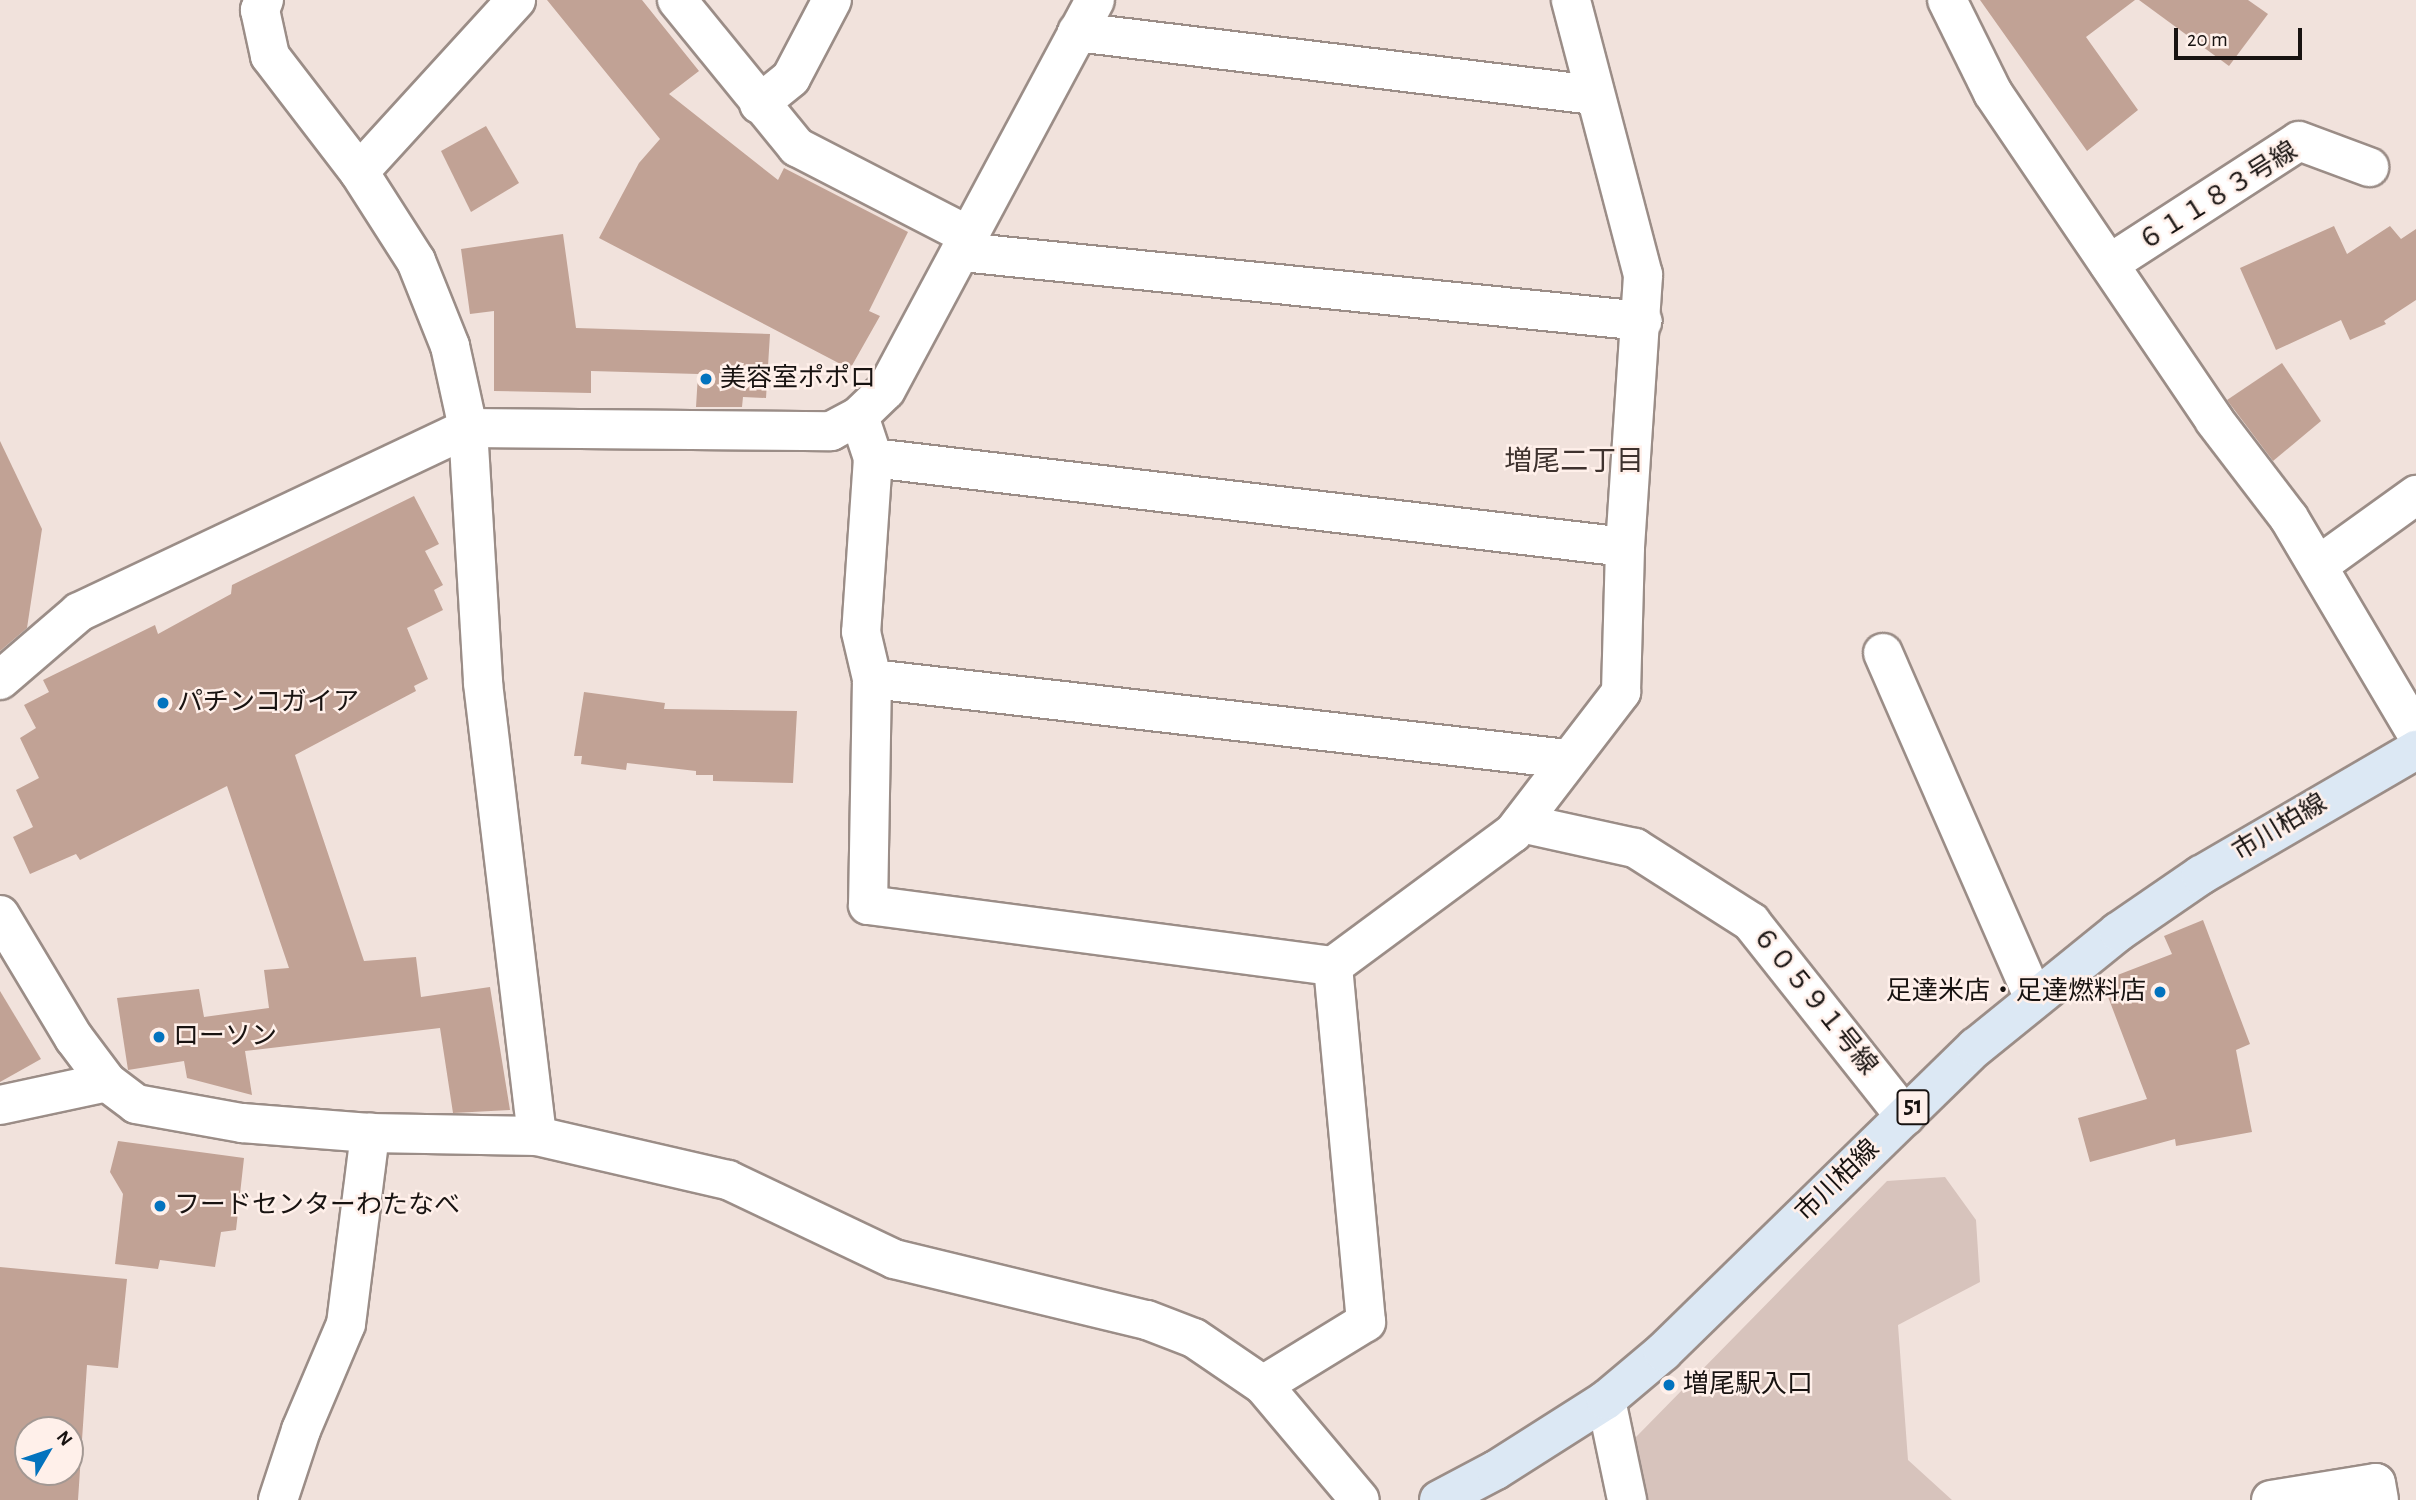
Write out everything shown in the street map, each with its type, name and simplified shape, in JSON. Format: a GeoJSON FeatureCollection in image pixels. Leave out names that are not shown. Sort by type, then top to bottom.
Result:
{"type":"FeatureCollection","features":[{"type":"Feature","properties":{"kind":"main road","name":"市川柏線"},"geometry":{"type":"LineString","coordinates":[[1439,1500],[1496,1470],[1606,1400],[1663,1352],[1905,1116],[2034,998],[2118,932],[2201,875],[2416,750]]}},
{"type":"Feature","properties":{"kind":"street"},"geometry":{"type":"LineString","coordinates":[[359,172],[516,0]]}},
{"type":"Feature","properties":{"kind":"street"},"geometry":{"type":"LineString","coordinates":[[677,0],[797,147],[966,244],[1643,321]]}},
{"type":"Feature","properties":{"kind":"street"},"geometry":{"type":"LineString","coordinates":[[760,104],[791,78],[832,0]]}},
{"type":"Feature","properties":{"kind":"street"},"geometry":{"type":"LineString","coordinates":[[859,415],[873,458],[861,632],[872,679],[867,905],[1333,966],[1513,833],[1567,759],[1621,692],[1625,547],[1643,321],[1643,275],[1594,95],[1572,0]]}},
{"type":"Feature","properties":{"kind":"street"},"geometry":{"type":"LineString","coordinates":[[1947,0],[1993,93],[2319,565],[2416,733]]}},
{"type":"Feature","properties":{"kind":"street"},"geometry":{"type":"LineString","coordinates":[[252,3],[270,56],[359,172],[416,261],[450,346],[468,428],[483,683],[537,1136]]}},
{"type":"Feature","properties":{"kind":"street"},"geometry":{"type":"LineString","coordinates":[[0,680],[79,612],[468,428],[831,431],[859,415],[886,390],[1086,16],[1594,95]]}},
{"type":"Feature","properties":{"kind":"street","name":"６１１８３号線"},"geometry":{"type":"LineString","coordinates":[[2109,264],[2299,141],[2369,167]]}},
{"type":"Feature","properties":{"kind":"street"},"geometry":{"type":"LineString","coordinates":[[873,458],[1625,547]]}},
{"type":"Feature","properties":{"kind":"street"},"geometry":{"type":"LineString","coordinates":[[2319,565],[2416,495]]}},
{"type":"Feature","properties":{"kind":"street"},"geometry":{"type":"LineString","coordinates":[[1883,653],[2034,998]]}},
{"type":"Feature","properties":{"kind":"street"},"geometry":{"type":"LineString","coordinates":[[872,679],[1567,759]]}},
{"type":"Feature","properties":{"kind":"street","name":"６０５９１号線"},"geometry":{"type":"LineString","coordinates":[[1521,823],[1635,848],[1751,922],[1905,1116]]}},
{"type":"Feature","properties":{"kind":"street"},"geometry":{"type":"LineString","coordinates":[[0,915],[74,1038],[107,1082],[136,1104],[242,1123],[370,1133],[537,1136],[728,1180],[894,1259],[1147,1320],[1194,1338],[1263,1385],[1360,1500]]}},
{"type":"Feature","properties":{"kind":"street"},"geometry":{"type":"LineString","coordinates":[[1263,1385],[1366,1322],[1333,966]]}},
{"type":"Feature","properties":{"kind":"street"},"geometry":{"type":"LineString","coordinates":[[0,1105],[107,1082]]}},
{"type":"Feature","properties":{"kind":"street"},"geometry":{"type":"LineString","coordinates":[[278,1500],[301,1430],[346,1324],[370,1133]]}},
{"type":"Feature","properties":{"kind":"street"},"geometry":{"type":"LineString","coordinates":[[1606,1400],[1627,1500]]}},
{"type":"Feature","properties":{"kind":"street"},"geometry":{"type":"LineString","coordinates":[[2271,1500],[2376,1483],[2379,1500]]}},
{"type":"Feature","properties":{"kind":"shaded area"},"geometry":{"type":"Polygon","coordinates":[[[1945,1177],[1976,1220],[1980,1282],[1898,1325],[1908,1460],[1952,1500],[1618,1500],[1636,1437],[1887,1181],[1945,1177]]]}},
{"type":"Feature","properties":{"kind":"building"},"geometry":{"type":"Polygon","coordinates":[[[547,0],[642,0],[699,71],[669,94],[778,180],[784,168],[908,232],[869,311],[880,316],[850,369],[599,238],[639,163],[660,139],[547,0]]]}},
{"type":"Feature","properties":{"kind":"building"},"geometry":{"type":"Polygon","coordinates":[[[1980,0],[2135,0],[2086,37],[2138,110],[2087,151],[1980,0]]]}},
{"type":"Feature","properties":{"kind":"building"},"geometry":{"type":"Polygon","coordinates":[[[2139,0],[2248,0],[2268,14],[2229,66],[2139,0]]]}},
{"type":"Feature","properties":{"kind":"building"},"geometry":{"type":"Polygon","coordinates":[[[486,126],[519,183],[471,212],[441,151],[486,126]]]}},
{"type":"Feature","properties":{"kind":"building"},"geometry":{"type":"Polygon","coordinates":[[[2334,226],[2347,254],[2390,226],[2401,239],[2416,229],[2416,300],[2384,321],[2386,324],[2350,340],[2341,320],[2276,350],[2240,268],[2334,226]]]}},
{"type":"Feature","properties":{"kind":"building"},"geometry":{"type":"Polygon","coordinates":[[[563,234],[576,328],[770,334],[766,398],[743,397],[742,407],[696,407],[698,374],[591,371],[591,393],[494,391],[494,311],[470,314],[461,249],[563,234]]]}},
{"type":"Feature","properties":{"kind":"building"},"geometry":{"type":"Polygon","coordinates":[[[2282,363],[2321,421],[2273,461],[2227,400],[2282,363]]]}},
{"type":"Feature","properties":{"kind":"building"},"geometry":{"type":"Polygon","coordinates":[[[0,441],[42,529],[27,628],[0,651],[0,441]]]}},
{"type":"Feature","properties":{"kind":"building"},"geometry":{"type":"Polygon","coordinates":[[[414,496],[439,544],[425,551],[443,585],[434,590],[443,610],[407,628],[428,679],[414,686],[416,691],[295,755],[364,961],[416,957],[421,997],[490,987],[510,1110],[453,1113],[440,1028],[245,1051],[252,1095],[187,1078],[184,1061],[128,1070],[117,998],[199,989],[204,1017],[269,1008],[264,970],[289,968],[227,786],[80,860],[76,854],[30,874],[13,837],[33,827],[16,790],[39,778],[20,738],[36,728],[24,705],[49,692],[43,680],[155,625],[158,634],[231,594],[232,585],[414,496]]]}},
{"type":"Feature","properties":{"kind":"building"},"geometry":{"type":"Polygon","coordinates":[[[584,692],[665,703],[664,709],[797,711],[793,783],[713,781],[713,775],[696,775],[696,771],[627,763],[626,770],[581,764],[582,756],[574,756],[584,692]]]}},
{"type":"Feature","properties":{"kind":"building"},"geometry":{"type":"Polygon","coordinates":[[[2203,920],[2250,1044],[2236,1050],[2252,1132],[2176,1146],[2175,1139],[2090,1162],[2078,1118],[2147,1099],[2102,981],[2172,954],[2164,936],[2203,920]]]}},
{"type":"Feature","properties":{"kind":"building"},"geometry":{"type":"Polygon","coordinates":[[[0,991],[41,1059],[0,1082],[0,991]]]}},
{"type":"Feature","properties":{"kind":"building"},"geometry":{"type":"Polygon","coordinates":[[[118,1141],[244,1158],[236,1230],[221,1232],[215,1267],[160,1260],[158,1269],[115,1264],[123,1194],[110,1172],[118,1141]]]}},
{"type":"Feature","properties":{"kind":"building"},"geometry":{"type":"Polygon","coordinates":[[[0,1267],[127,1279],[118,1368],[87,1365],[84,1416],[14,1416],[14,1486],[79,1486],[78,1500],[0,1500],[0,1267]]]}},
{"type":"Feature","properties":{"kind":"place","name":"美容室ポポロ"},"geometry":{"type":"Point","coordinates":[706,379]}},
{"type":"Feature","properties":{"kind":"place","name":"パチンコガイア"},"geometry":{"type":"Point","coordinates":[163,703]}},
{"type":"Feature","properties":{"kind":"place","name":"足達米店・足達燃料店"},"geometry":{"type":"Point","coordinates":[2160,992]}},
{"type":"Feature","properties":{"kind":"place","name":"ローソン"},"geometry":{"type":"Point","coordinates":[159,1037]}},
{"type":"Feature","properties":{"kind":"place","name":"フードセンターわたなべ"},"geometry":{"type":"Point","coordinates":[160,1206]}},
{"type":"Feature","properties":{"kind":"place","name":"増尾駅入口"},"geometry":{"type":"Point","coordinates":[1669,1385]}},
{"type":"Feature","properties":{"kind":"district","name":"増尾二丁目"},"geometry":{"type":"Point","coordinates":[1574,462]}}]}
